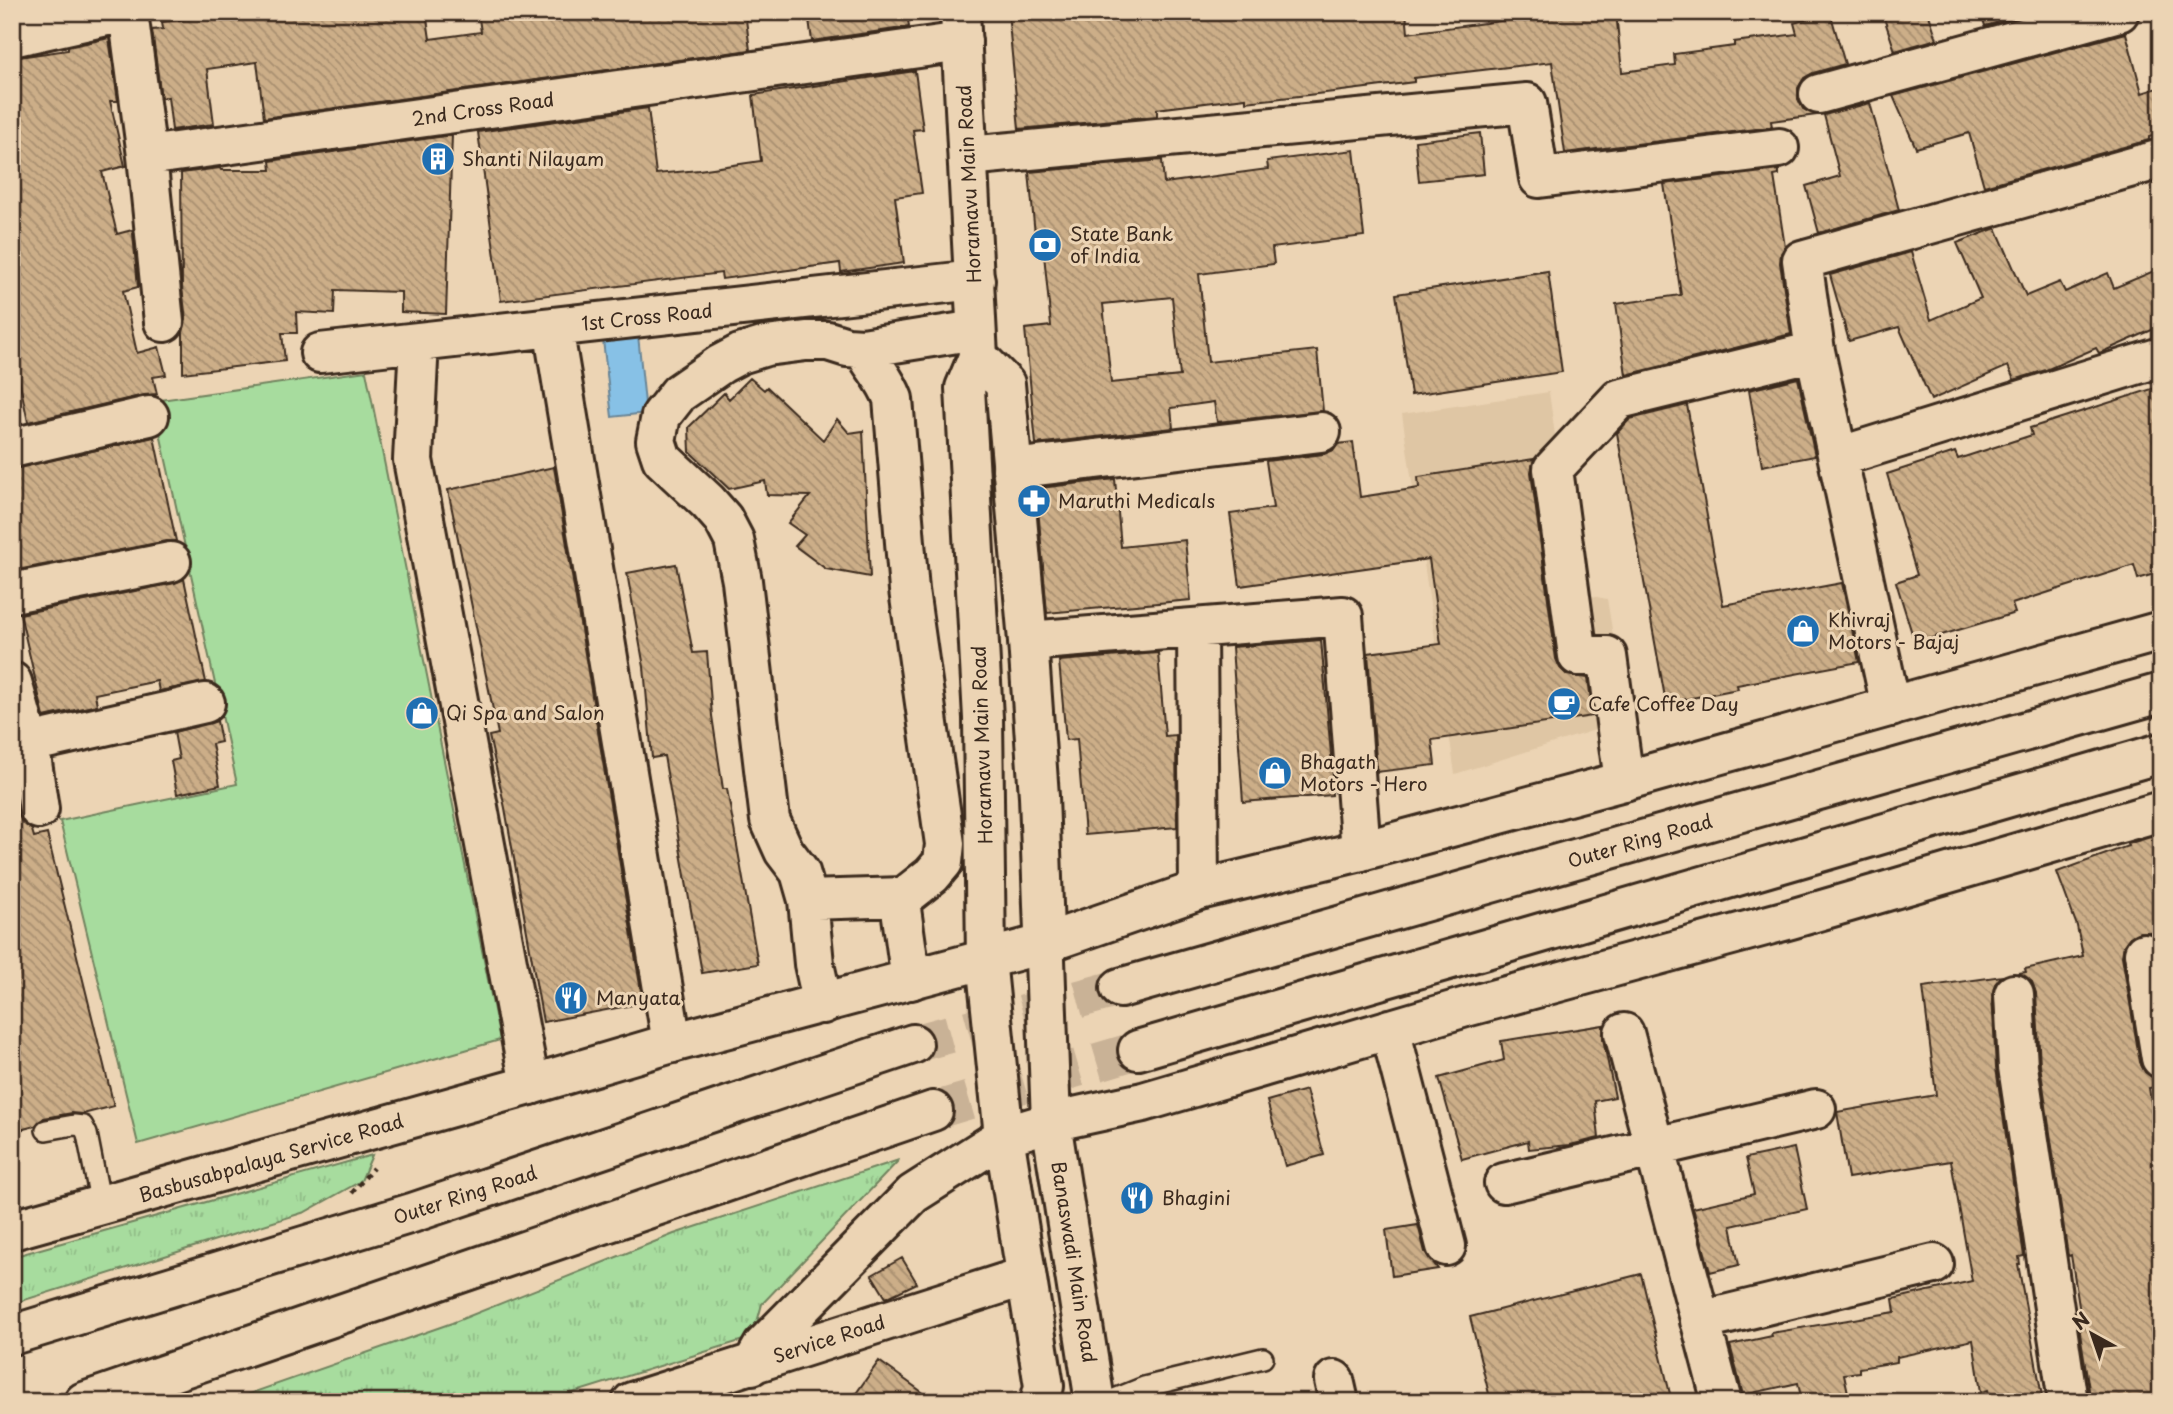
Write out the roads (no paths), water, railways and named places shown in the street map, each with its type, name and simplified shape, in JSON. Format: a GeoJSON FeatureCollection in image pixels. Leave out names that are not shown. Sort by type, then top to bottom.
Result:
{"type":"FeatureCollection","features":[{"type":"Feature","properties":{"kind":"main road"},"geometry":{"type":"LineString","coordinates":[[12,37],[126,12],[147,156],[164,323]]}},
{"type":"Feature","properties":{"kind":"main road"},"geometry":{"type":"LineString","coordinates":[[1819,94],[2119,12]]}},
{"type":"Feature","properties":{"kind":"main road","name":"2nd Cross Road"},"geometry":{"type":"LineString","coordinates":[[147,156],[961,27]]}},
{"type":"Feature","properties":{"kind":"main road","name":"Horamavu Main Road"},"geometry":{"type":"LineString","coordinates":[[961,27],[977,343],[965,388],[983,718],[986,959],[1004,1136]]}},
{"type":"Feature","properties":{"kind":"main road"},"geometry":{"type":"LineString","coordinates":[[968,156],[1527,103],[1539,178],[1779,148]]}},
{"type":"Feature","properties":{"kind":"main road"},"geometry":{"type":"LineString","coordinates":[[1891,708],[1815,351],[1802,260],[2161,159]]}},
{"type":"Feature","properties":{"kind":"main road","name":"1st Cross Road"},"geometry":{"type":"LineString","coordinates":[[320,353],[975,280]]}},
{"type":"Feature","properties":{"kind":"main road"},"geometry":{"type":"LineString","coordinates":[[552,327],[672,1043]]}},
{"type":"Feature","properties":{"kind":"main road"},"geometry":{"type":"LineString","coordinates":[[823,1004],[814,964],[808,900],[800,872],[784,851],[770,820],[742,581],[734,540],[716,511],[662,460],[656,441],[662,416],[679,393],[721,364],[740,354],[766,346],[806,341],[828,341],[847,347],[863,348],[977,343],[1005,384],[1039,796],[1051,1122]]}},
{"type":"Feature","properties":{"kind":"main road"},"geometry":{"type":"LineString","coordinates":[[419,342],[413,460],[530,1086]]}},
{"type":"Feature","properties":{"kind":"main road"},"geometry":{"type":"LineString","coordinates":[[808,900],[904,897],[932,875],[943,862],[945,844],[909,590],[893,399],[882,375],[870,363],[863,348]]}},
{"type":"Feature","properties":{"kind":"main road"},"geometry":{"type":"LineString","coordinates":[[1623,781],[1607,656],[1578,656],[1553,469],[1619,399],[1815,351]]}},
{"type":"Feature","properties":{"kind":"main road"},"geometry":{"type":"LineString","coordinates":[[1838,457],[2161,357]]}},
{"type":"Feature","properties":{"kind":"main road"},"geometry":{"type":"LineString","coordinates":[[12,448],[149,416]]}},
{"type":"Feature","properties":{"kind":"main road"},"geometry":{"type":"LineString","coordinates":[[1012,469],[1321,432]]}},
{"type":"Feature","properties":{"kind":"main road"},"geometry":{"type":"LineString","coordinates":[[12,593],[171,562]]}},
{"type":"Feature","properties":{"kind":"main road"},"geometry":{"type":"LineString","coordinates":[[1028,641],[1343,616],[1361,851]]}},
{"type":"Feature","properties":{"kind":"main road"},"geometry":{"type":"LineString","coordinates":[[1197,629],[1199,890]]}},
{"type":"Feature","properties":{"kind":"main road","name":"Basbusabpalaya Service Road"},"geometry":{"type":"LineString","coordinates":[[12,1230],[530,1086],[672,1043],[1043,944],[1199,890],[1361,851],[1623,781],[2161,631]]}},
{"type":"Feature","properties":{"kind":"main road"},"geometry":{"type":"LineString","coordinates":[[12,682],[29,743],[40,809]]}},
{"type":"Feature","properties":{"kind":"main road","name":"Outer Ring Road"},"geometry":{"type":"LineString","coordinates":[[1120,988],[2161,693]]}},
{"type":"Feature","properties":{"kind":"main road"},"geometry":{"type":"LineString","coordinates":[[29,743],[205,703]]}},
{"type":"Feature","properties":{"kind":"main road"},"geometry":{"type":"LineString","coordinates":[[1138,1050],[2161,753]]}},
{"type":"Feature","properties":{"kind":"main road"},"geometry":{"type":"LineString","coordinates":[[752,1364],[763,1346],[913,1194],[1004,1136],[1051,1122],[1143,1102],[1390,1029],[1791,919],[2161,811]]}},
{"type":"Feature","properties":{"kind":"main road"},"geometry":{"type":"LineString","coordinates":[[904,897],[901,909],[911,980]]}},
{"type":"Feature","properties":{"kind":"main road"},"geometry":{"type":"LineString","coordinates":[[2144,953],[2161,1058]]}},
{"type":"Feature","properties":{"kind":"main road"},"geometry":{"type":"LineString","coordinates":[[2014,995],[2018,1067],[2068,1402]]}},
{"type":"Feature","properties":{"kind":"main road"},"geometry":{"type":"LineString","coordinates":[[1390,1029],[1446,1246]]}},
{"type":"Feature","properties":{"kind":"main road"},"geometry":{"type":"LineString","coordinates":[[1624,1033],[1722,1402]]}},
{"type":"Feature","properties":{"kind":"main road","name":"Outer Ring Road"},"geometry":{"type":"LineString","coordinates":[[12,1335],[412,1213],[913,1044]]}},
{"type":"Feature","properties":{"kind":"main road"},"geometry":{"type":"LineString","coordinates":[[1504,1183],[1816,1109]]}},
{"type":"Feature","properties":{"kind":"main road"},"geometry":{"type":"LineString","coordinates":[[84,1402],[933,1111]]}},
{"type":"Feature","properties":{"kind":"main road","name":"Banaswadi Main Road"},"geometry":{"type":"LineString","coordinates":[[1051,1122],[1095,1402]]}},
{"type":"Feature","properties":{"kind":"main road"},"geometry":{"type":"LineString","coordinates":[[1004,1136],[1044,1386],[1040,1402]]}},
{"type":"Feature","properties":{"kind":"main road"},"geometry":{"type":"LineString","coordinates":[[1700,1321],[1934,1264]]}},
{"type":"Feature","properties":{"kind":"main road","name":"Service Road"},"geometry":{"type":"LineString","coordinates":[[644,1400],[1026,1276]]}},
{"type":"Feature","properties":{"kind":"lane"},"geometry":{"type":"LineString","coordinates":[[46,1130],[83,1126],[87,1134],[101,1205]]}},
{"type":"Feature","properties":{"kind":"lane"},"geometry":{"type":"LineString","coordinates":[[1107,1402],[1144,1387],[1262,1358]]}},
{"type":"Feature","properties":{"kind":"water"},"geometry":{"type":"Polygon","coordinates":[[[638,335],[646,413],[612,417],[603,340],[638,335]]]}},
{"type":"Feature","properties":{"kind":"tunnel"},"geometry":{"type":"LineString","coordinates":[[913,1044],[1120,988]]}},
{"type":"Feature","properties":{"kind":"tunnel"},"geometry":{"type":"LineString","coordinates":[[933,1111],[1138,1050]]}},
{"type":"Feature","properties":{"kind":"place","name":"Shanti Nilayam"},"geometry":{"type":"Point","coordinates":[438,159]}},
{"type":"Feature","properties":{"kind":"place","name":"State Bank of India"},"geometry":{"type":"Point","coordinates":[1045,245]}},
{"type":"Feature","properties":{"kind":"place","name":"Maruthi Medicals"},"geometry":{"type":"Point","coordinates":[1034,501]}},
{"type":"Feature","properties":{"kind":"place","name":"Khivraj Motors - Bajaj"},"geometry":{"type":"Point","coordinates":[1803,631]}},
{"type":"Feature","properties":{"kind":"place","name":"Cafe Coffee Day"},"geometry":{"type":"Point","coordinates":[1564,704]}},
{"type":"Feature","properties":{"kind":"place","name":"Qi Spa and Salon"},"geometry":{"type":"Point","coordinates":[422,713]}},
{"type":"Feature","properties":{"kind":"place","name":"Bhagath Motors - Hero"},"geometry":{"type":"Point","coordinates":[1275,773]}},
{"type":"Feature","properties":{"kind":"place","name":"Manyata"},"geometry":{"type":"Point","coordinates":[571,998]}},
{"type":"Feature","properties":{"kind":"place","name":"Bhagini"},"geometry":{"type":"Point","coordinates":[1137,1198]}}]}
